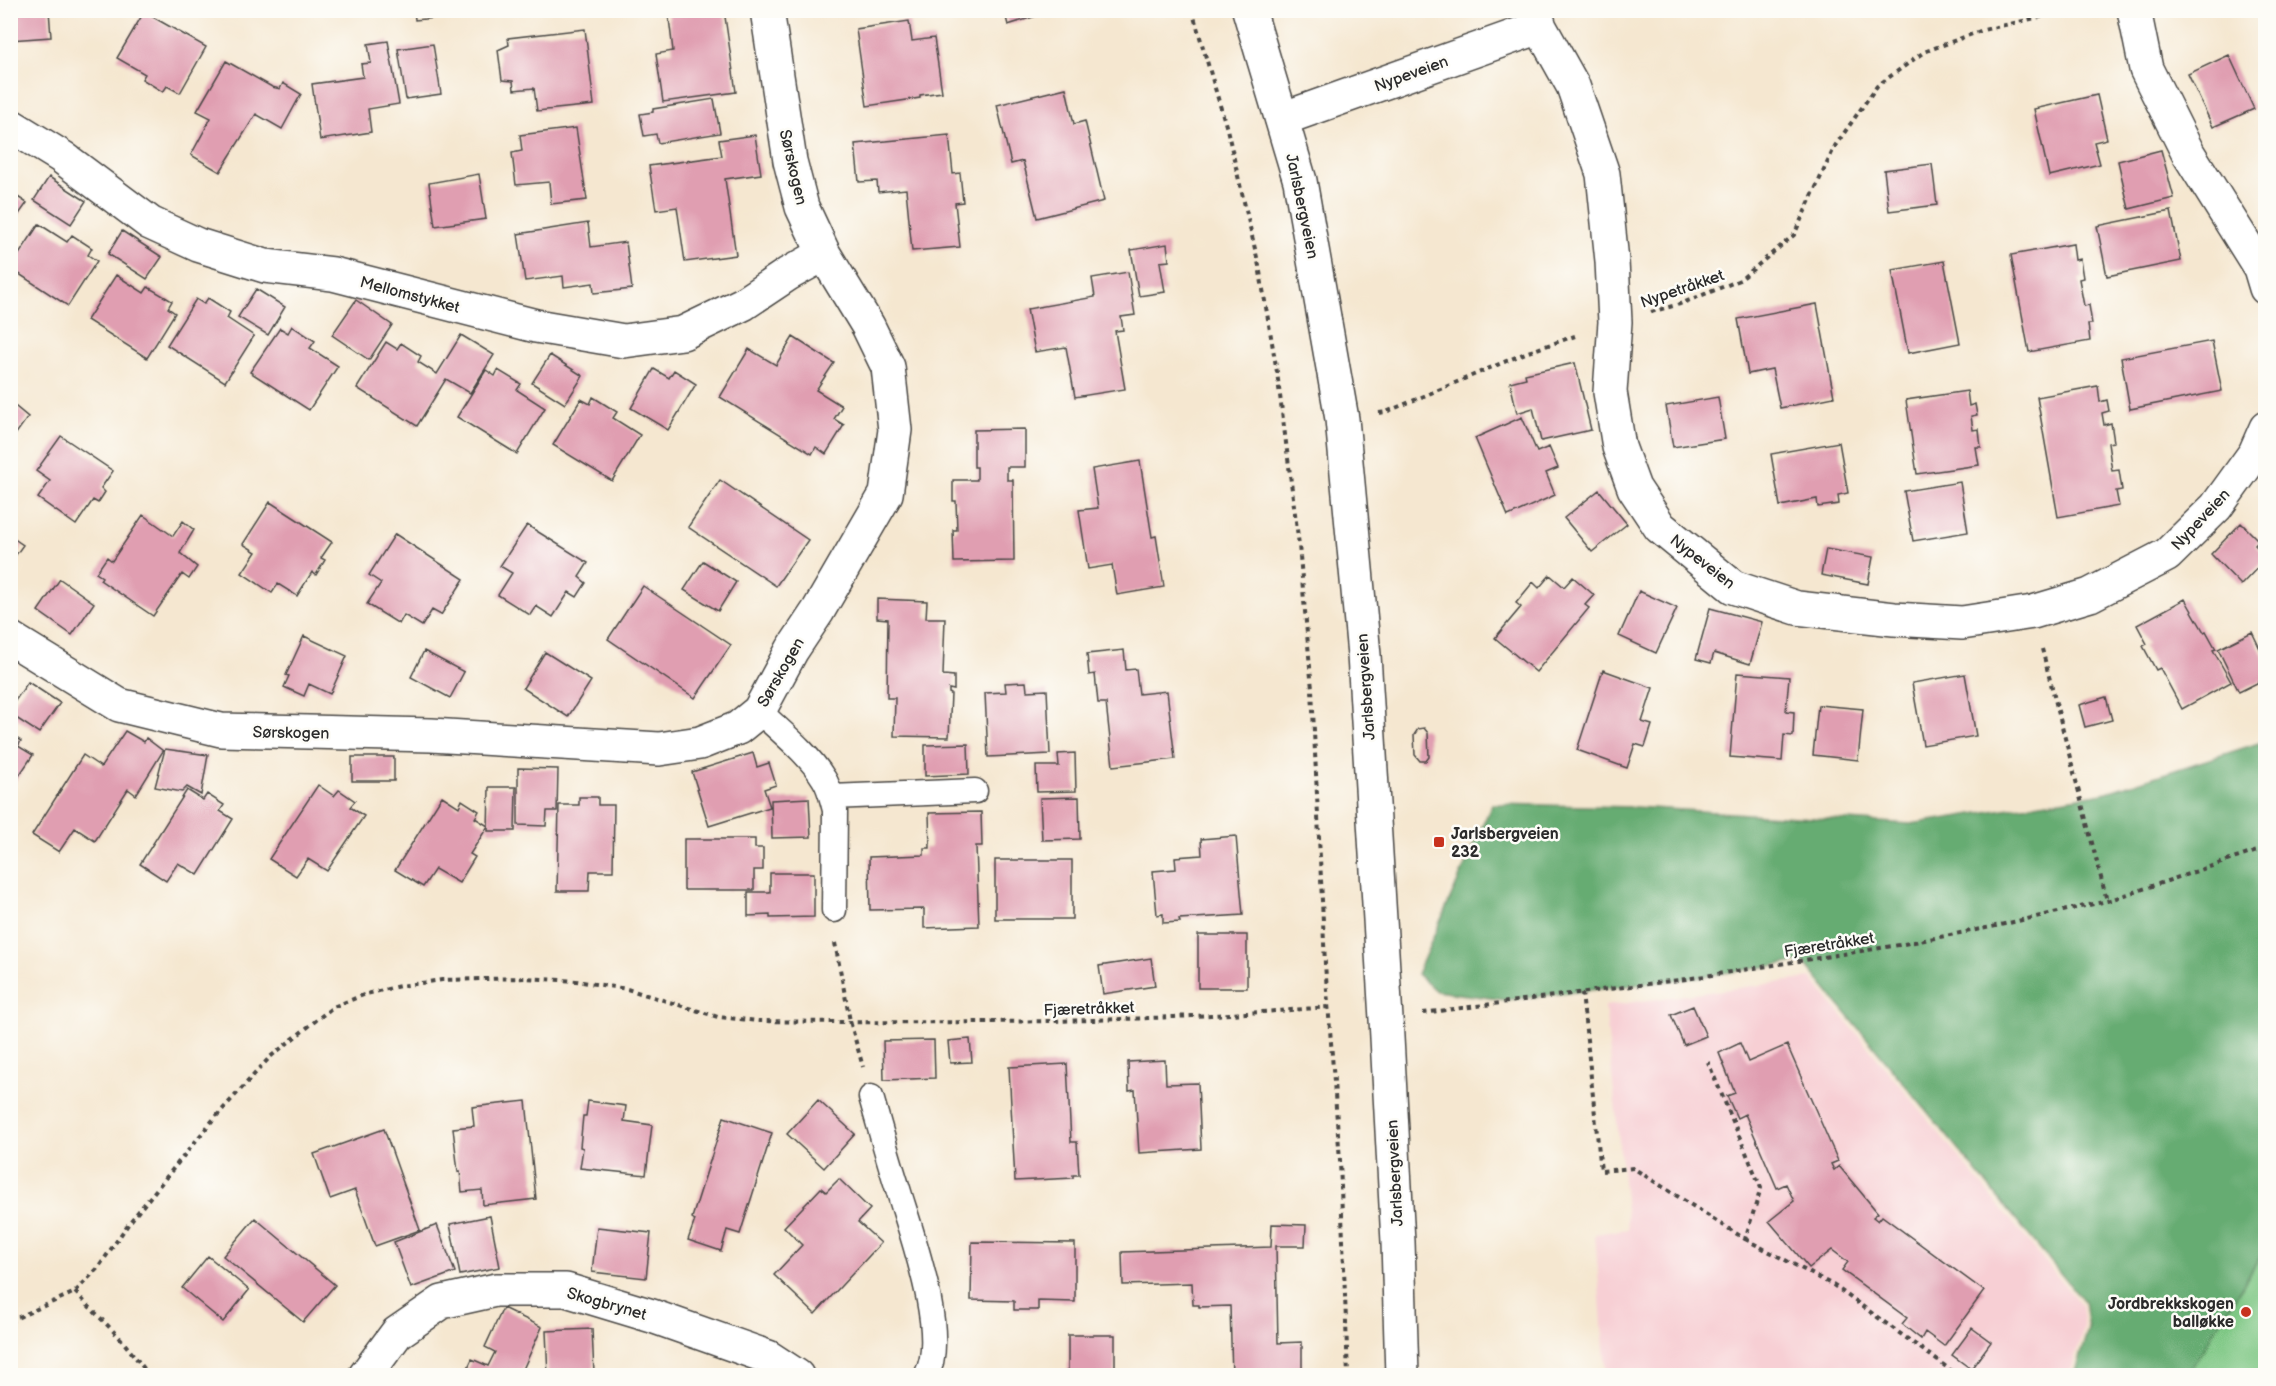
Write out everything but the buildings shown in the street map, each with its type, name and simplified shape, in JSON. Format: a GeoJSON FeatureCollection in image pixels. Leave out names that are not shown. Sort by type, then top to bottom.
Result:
{"type":"FeatureCollection","features":[{"type":"Feature","properties":{"kind":"street","name":"Sørskogen"},"geometry":{"type":"LineString","coordinates":[[10,638],[119,705],[221,730],[431,735],[659,749],[700,743],[738,728],[759,711],[792,650],[818,611],[886,494],[895,430],[888,367],[868,326],[824,254],[802,207],[790,161],[767,10]]}},
{"type":"Feature","properties":{"kind":"street","name":"Jarlsbergveien"},"geometry":{"type":"LineString","coordinates":[[1249,10],[1300,181],[1342,419],[1364,655],[1398,1242],[1402,1376]]}},
{"type":"Feature","properties":{"kind":"street"},"geometry":{"type":"LineString","coordinates":[[2134,10],[2146,69],[2188,153],[2260,268],[2265,288]]}},
{"type":"Feature","properties":{"kind":"street","name":"Nypeveien"},"geometry":{"type":"LineString","coordinates":[[1282,119],[1537,19],[1573,86],[1602,174],[1615,322],[1610,392],[1619,447],[1634,488],[1660,527],[1733,587],[1797,608],[1894,619],[1962,622],[2033,612],[2090,594],[2167,555],[2216,507],[2255,453],[2265,428]]}},
{"type":"Feature","properties":{"kind":"street","name":"Mellomstykket"},"geometry":{"type":"LineString","coordinates":[[10,125],[62,157],[150,223],[198,245],[265,266],[333,274],[536,326],[624,341],[683,333],[743,304],[788,274],[824,254]]}},
{"type":"Feature","properties":{"kind":"street","name":"Skogbrynet"},"geometry":{"type":"LineString","coordinates":[[365,1376],[397,1333],[442,1302],[496,1290],[566,1290],[652,1316],[768,1357],[797,1376]]}},
{"type":"Feature","properties":{"kind":"lane"},"geometry":{"type":"LineString","coordinates":[[759,711],[796,746],[824,779],[832,797],[835,810],[834,910]]}},
{"type":"Feature","properties":{"kind":"lane"},"geometry":{"type":"LineString","coordinates":[[832,797],[975,791]]}},
{"type":"Feature","properties":{"kind":"lane"},"geometry":{"type":"LineString","coordinates":[[871,1097],[925,1281],[933,1346],[932,1365],[926,1376]]}},
{"type":"Feature","properties":{"kind":"path"},"geometry":{"type":"LineString","coordinates":[[1192,10],[1243,191],[1259,266],[1277,372],[1299,545],[1312,689],[1328,1007],[1341,1160],[1348,1376]]}},
{"type":"Feature","properties":{"kind":"path","name":"Nypetråkket"},"geometry":{"type":"LineString","coordinates":[[1342,419],[1386,412],[1528,352],[1615,322],[1680,304],[1740,280],[1794,235],[1835,146],[1877,86],[1924,52],[1983,30],[2071,10]]}},
{"type":"Feature","properties":{"kind":"path"},"geometry":{"type":"LineString","coordinates":[[2033,612],[2107,901]]}},
{"type":"Feature","properties":{"kind":"path","name":"Fjæretråkket"},"geometry":{"type":"LineString","coordinates":[[1386,1019],[1686,979],[1889,947],[2107,901],[2265,848]]}},
{"type":"Feature","properties":{"kind":"path"},"geometry":{"type":"LineString","coordinates":[[834,910],[835,941],[850,1021],[871,1097]]}},
{"type":"Feature","properties":{"kind":"path","name":"Fjæretråkket"},"geometry":{"type":"LineString","coordinates":[[75,1292],[98,1268],[129,1222],[212,1121],[270,1057],[333,1007],[366,994],[400,986],[442,980],[525,978],[576,981],[627,989],[718,1017],[759,1021],[1036,1021],[1225,1016],[1328,1007]]}},
{"type":"Feature","properties":{"kind":"path"},"geometry":{"type":"LineString","coordinates":[[1582,993],[1601,1171],[1633,1168],[1745,1239],[1833,1286],[1952,1371]]}},
{"type":"Feature","properties":{"kind":"path"},"geometry":{"type":"LineString","coordinates":[[1708,1062],[1761,1188],[1745,1239]]}},
{"type":"Feature","properties":{"kind":"path"},"geometry":{"type":"LineString","coordinates":[[10,1321],[75,1292],[121,1339],[150,1376]]}},
{"type":"Feature","properties":{"kind":"shaded area"},"geometry":{"type":"Polygon","coordinates":[[[1811,978],[2081,1305],[2084,1328],[2070,1375],[1606,1375],[1595,1234],[1628,1229],[1605,1006],[1811,978]]]}},
{"type":"Feature","properties":{"kind":"green space"},"geometry":{"type":"Polygon","coordinates":[[[2265,741],[2265,1249],[2187,1375],[2074,1375],[2088,1329],[2084,1302],[1803,961],[1685,979],[1506,1000],[1436,991],[1417,974],[1492,804],[1634,807],[1911,824],[2104,793],[2265,741]]]}},
{"type":"Feature","properties":{"kind":"green space","name":"Jordbrekkskogen balløkke"},"geometry":{"type":"Polygon","coordinates":[[[2265,1249],[2265,1375],[2187,1375],[2265,1249]]]}},
{"type":"Feature","properties":{"kind":"place","name":"Jarlsbergveien 232"},"geometry":{"type":"Point","coordinates":[1439,842]}},
{"type":"Feature","properties":{"kind":"place","name":"Jordbrekkskogen balløkke"},"geometry":{"type":"Point","coordinates":[2246,1312]}}]}
